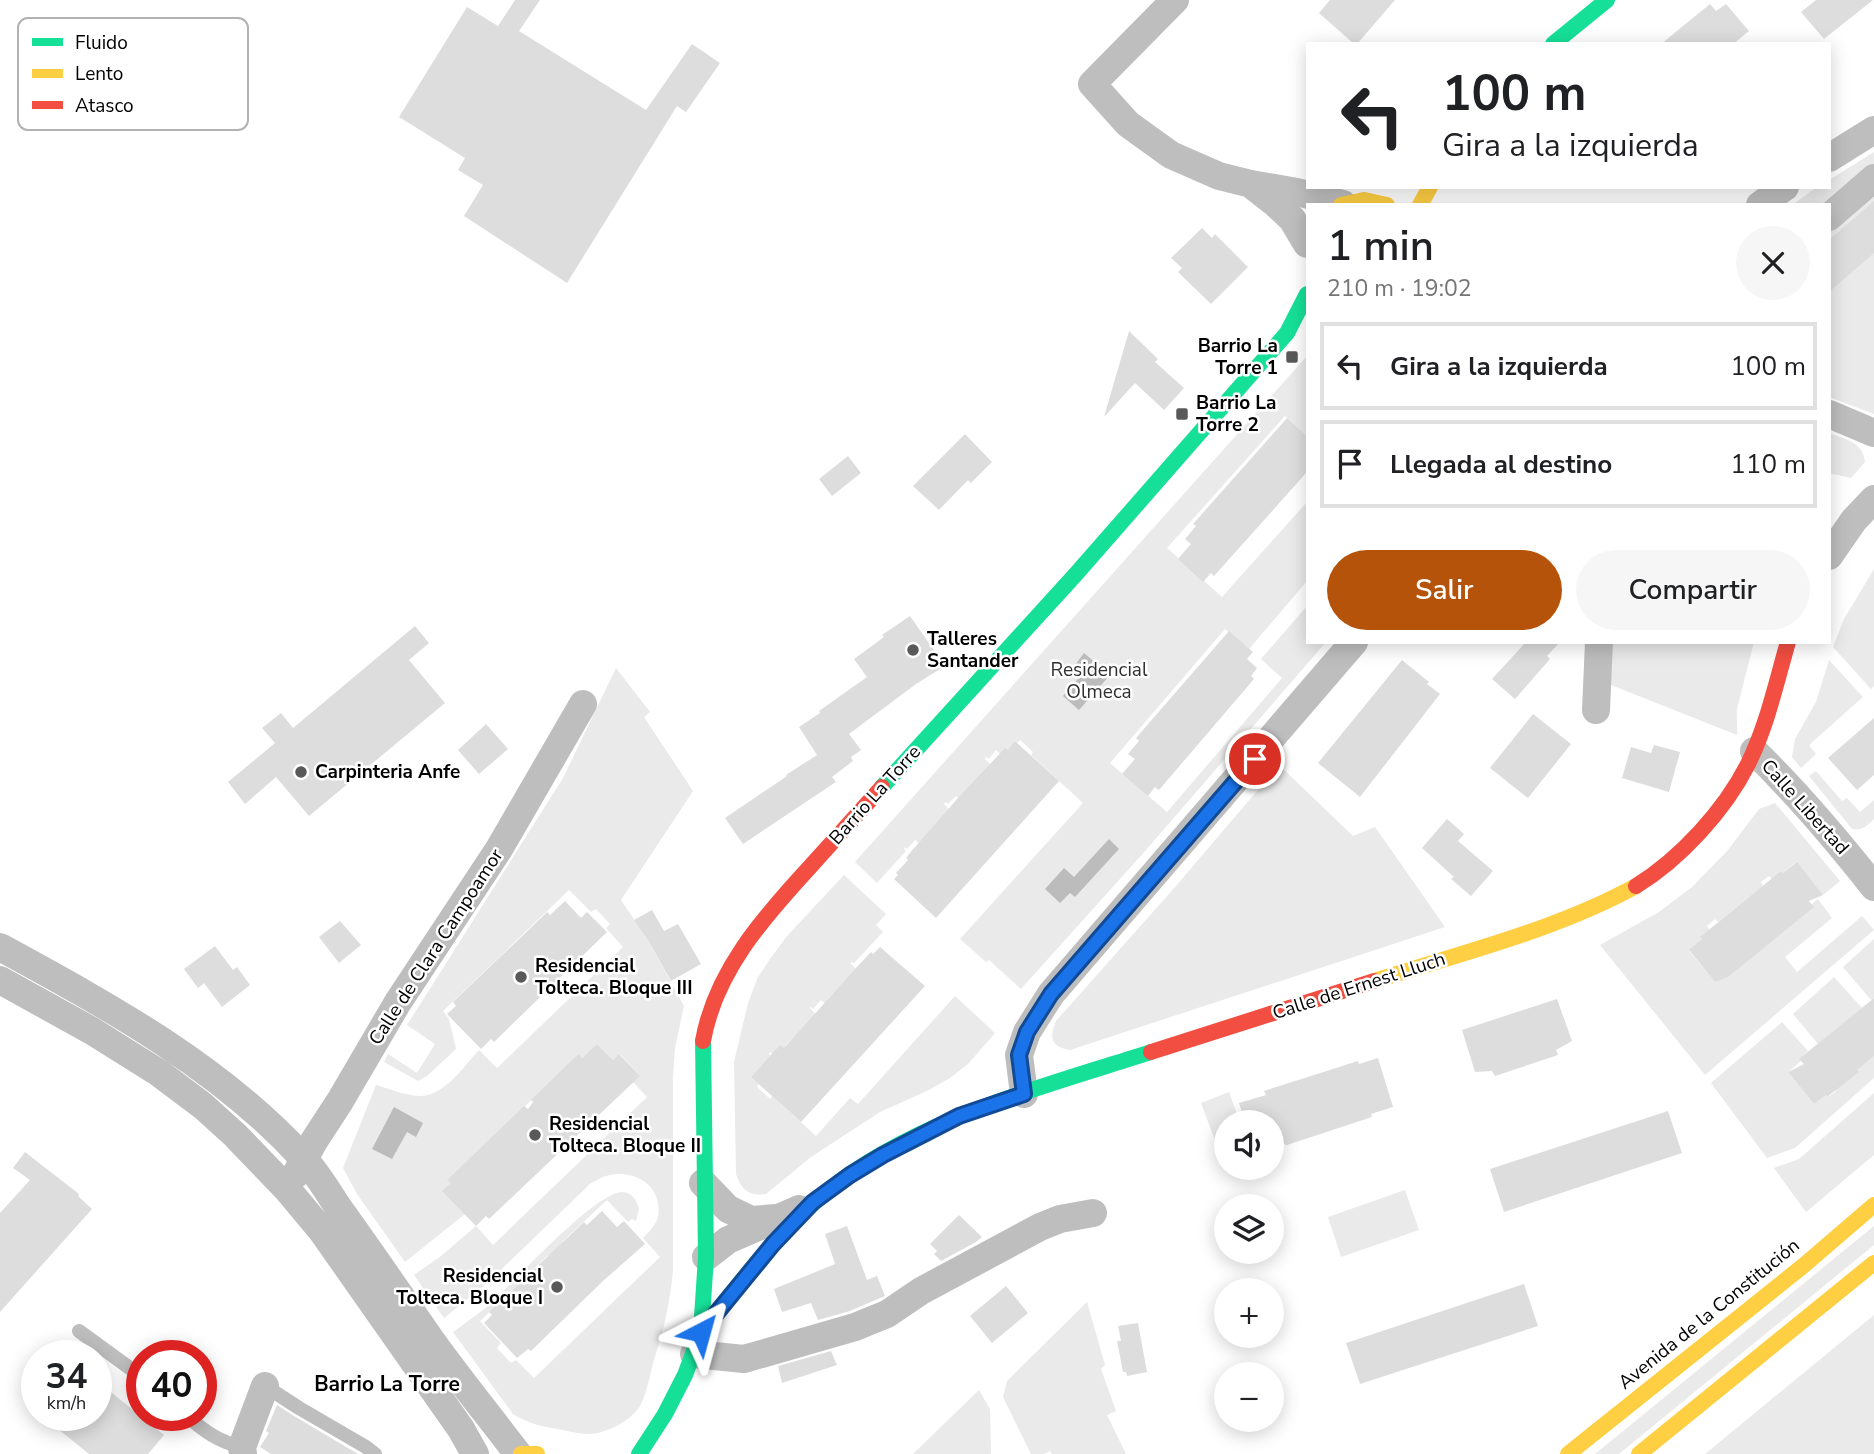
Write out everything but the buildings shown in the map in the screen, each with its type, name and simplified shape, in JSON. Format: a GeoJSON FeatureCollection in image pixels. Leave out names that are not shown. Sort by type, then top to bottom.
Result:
{"type":"FeatureCollection","features":[{"type":"Feature","properties":{"kind":"main road"},"geometry":{"type":"LineString","coordinates":[[1555,42],[1607,0]]}},
{"type":"Feature","properties":{"kind":"main road"},"geometry":{"type":"LineString","coordinates":[[1346,203],[1371,199],[1389,201]]}},
{"type":"Feature","properties":{"kind":"main road","name":"Barrio La Torre"},"geometry":{"type":"LineString","coordinates":[[639,1454],[665,1414],[697,1343],[706,1257],[703,1042],[713,1004],[734,960],[766,915],[1076,574],[1287,333],[1306,296]]}},
{"type":"Feature","properties":{"kind":"main road","name":"Barrio La Torre"},"geometry":{"type":"LineString","coordinates":[[1287,333],[1306,324]]}},
{"type":"Feature","properties":{"kind":"main road","name":"Calle de Ernest Lluch"},"geometry":{"type":"LineString","coordinates":[[813,1202],[850,1175],[959,1116],[1556,923],[1650,878],[1707,822],[1747,766],[1767,713],[1787,644]]}},
{"type":"Feature","properties":{"kind":"main road","name":"Avenida de la Constitución"},"geometry":{"type":"LineString","coordinates":[[1568,1454],[1874,1205]]}},
{"type":"Feature","properties":{"kind":"main road","name":"Calle de Ernest Lluch"},"geometry":{"type":"LineString","coordinates":[[697,1343],[776,1231]]}},
{"type":"Feature","properties":{"kind":"main road"},"geometry":{"type":"LineString","coordinates":[[1639,1454],[1874,1263]]}},
{"type":"Feature","properties":{"kind":"main road","name":"Barrio La Torre"},"geometry":{"type":"LineString","coordinates":[[621,1452],[665,1414]]}},
{"type":"Feature","properties":{"kind":"main road"},"geometry":{"type":"LineString","coordinates":[[520,1454],[537,1454]]}},
{"type":"Feature","properties":{"kind":"street"},"geometry":{"type":"LineString","coordinates":[[1175,0],[1092,84],[1128,124],[1171,155],[1219,177],[1338,203]]}},
{"type":"Feature","properties":{"kind":"street"},"geometry":{"type":"LineString","coordinates":[[1831,157],[1874,130]]}},
{"type":"Feature","properties":{"kind":"street"},"geometry":{"type":"LineString","coordinates":[[1831,215],[1874,178]]}},
{"type":"Feature","properties":{"kind":"street"},"geometry":{"type":"LineString","coordinates":[[1251,184],[1292,219],[1306,242]]}},
{"type":"Feature","properties":{"kind":"street"},"geometry":{"type":"LineString","coordinates":[[1763,203],[1781,189]]}},
{"type":"Feature","properties":{"kind":"street"},"geometry":{"type":"LineString","coordinates":[[1831,415],[1874,433]]}},
{"type":"Feature","properties":{"kind":"street"},"geometry":{"type":"LineString","coordinates":[[1831,553],[1854,520],[1874,499]]}},
{"type":"Feature","properties":{"kind":"street"},"geometry":{"type":"LineString","coordinates":[[1024,1094],[1019,1055],[1027,1032],[1051,994],[1352,644]]}},
{"type":"Feature","properties":{"kind":"street"},"geometry":{"type":"LineString","coordinates":[[1596,710],[1599,644]]}},
{"type":"Feature","properties":{"kind":"street","name":"Calle de Clara Campoamor"},"geometry":{"type":"LineString","coordinates":[[287,1188],[398,1002],[499,849],[583,704]]}},
{"type":"Feature","properties":{"kind":"street","name":"Calle Libertad"},"geometry":{"type":"LineString","coordinates":[[1754,751],[1865,856],[1874,887]]}},
{"type":"Feature","properties":{"kind":"street"},"geometry":{"type":"LineString","coordinates":[[0,947],[117,1012],[164,1042],[257,1114],[305,1159],[432,1342],[520,1454]]}},
{"type":"Feature","properties":{"kind":"street"},"geometry":{"type":"LineString","coordinates":[[0,980],[92,1031],[170,1081],[203,1106],[287,1188],[330,1242],[461,1429],[475,1454]]}},
{"type":"Feature","properties":{"kind":"street","name":"Calle de Ernest Lluch"},"geometry":{"type":"LineString","coordinates":[[703,1182],[728,1209],[776,1231]]}},
{"type":"Feature","properties":{"kind":"street","name":"Calle de Ernest Lluch"},"geometry":{"type":"LineString","coordinates":[[706,1257],[731,1260],[776,1231],[813,1202]]}},
{"type":"Feature","properties":{"kind":"street"},"geometry":{"type":"LineString","coordinates":[[697,1343],[744,1359],[855,1327],[887,1314],[921,1291],[1040,1227],[1060,1219],[1093,1213]]}},
{"type":"Feature","properties":{"kind":"street"},"geometry":{"type":"LineString","coordinates":[[242,1451],[265,1386]]}},
{"type":"Feature","properties":{"kind":"lane"},"geometry":{"type":"LineString","coordinates":[[79,1331],[126,1365]]}},
{"type":"Feature","properties":{"kind":"lane"},"geometry":{"type":"LineString","coordinates":[[265,1386],[375,1454]]}},
{"type":"Feature","properties":{"kind":"lane"},"geometry":{"type":"LineString","coordinates":[[203,1431],[242,1451]]}},
{"type":"Feature","properties":{"kind":"green space"},"geometry":{"type":"Polygon","coordinates":[[[1874,152],[1874,414],[1831,398],[1831,203],[1795,203],[1814,189],[1831,189],[1831,179],[1874,152]]]}},
{"type":"Feature","properties":{"kind":"green space","name":"Residencial Olmeca"},"geometry":{"type":"Polygon","coordinates":[[[1306,357],[1306,435],[1285,416],[1167,548],[1222,597],[1306,503],[1306,582],[1249,649],[1225,629],[1110,763],[1167,812],[1282,678],[1261,659],[1306,607],[1306,644],[1324,644],[1146,850],[1021,989],[989,960],[986,962],[960,939],[1083,803],[1031,755],[1033,752],[1020,740],[1012,749],[1000,754],[996,750],[989,759],[986,757],[991,765],[963,802],[956,796],[948,804],[946,802],[944,804],[950,810],[923,847],[915,840],[907,849],[905,847],[906,851],[877,883],[855,862],[1306,357]]]}},
{"type":"Feature","properties":{"kind":"green space"},"geometry":{"type":"Polygon","coordinates":[[[1831,434],[1852,442],[1864,455],[1865,462],[1851,478],[1831,473],[1831,434]]]}},
{"type":"Feature","properties":{"kind":"green space"},"geometry":{"type":"Polygon","coordinates":[[[1874,569],[1874,686],[1871,689],[1833,647],[1844,619],[1874,569]]]}},
{"type":"Feature","properties":{"kind":"green space"},"geometry":{"type":"Polygon","coordinates":[[[1608,644],[1753,644],[1737,709],[1737,735],[1606,683],[1608,644]]]}},
{"type":"Feature","properties":{"kind":"green space"},"geometry":{"type":"Polygon","coordinates":[[[1829,660],[1863,697],[1809,745],[1816,754],[1801,768],[1792,757],[1795,739],[1816,702],[1829,660]]]}},
{"type":"Feature","properties":{"kind":"green space"},"geometry":{"type":"Polygon","coordinates":[[[616,668],[650,712],[644,717],[693,791],[621,900],[648,940],[684,1006],[675,1048],[673,1077],[673,1271],[670,1294],[661,1338],[640,1406],[631,1417],[618,1425],[587,1434],[537,1425],[513,1414],[453,1332],[488,1306],[593,1207],[609,1196],[622,1192],[631,1195],[639,1209],[636,1221],[632,1219],[628,1222],[607,1200],[563,1241],[566,1245],[546,1257],[480,1321],[501,1343],[497,1348],[511,1363],[516,1360],[534,1378],[660,1257],[643,1238],[654,1225],[659,1212],[656,1196],[646,1183],[631,1175],[614,1174],[591,1183],[484,1286],[444,1318],[414,1275],[476,1226],[493,1245],[647,1097],[633,1082],[639,1075],[620,1054],[613,1060],[597,1044],[582,1058],[579,1055],[448,1179],[451,1183],[443,1191],[465,1214],[405,1262],[357,1194],[343,1168],[376,1085],[408,1094],[428,1095],[453,1079],[479,1050],[497,1068],[623,947],[606,928],[610,924],[596,909],[591,912],[569,890],[443,1011],[449,1019],[456,1049],[427,1076],[418,1081],[384,1062],[388,1054],[417,1073],[435,1044],[407,1025],[563,778],[616,668]]]}},
{"type":"Feature","properties":{"kind":"green space"},"geometry":{"type":"Polygon","coordinates":[[[1279,765],[1353,836],[1375,827],[1445,927],[1070,1050],[1055,1044],[1052,1037],[1056,1021],[1279,765]]]}},
{"type":"Feature","properties":{"kind":"green space"},"geometry":{"type":"Polygon","coordinates":[[[1816,771],[1842,801],[1847,798],[1860,812],[1874,800],[1874,819],[1864,827],[1852,829],[1809,776],[1816,771]]]}},
{"type":"Feature","properties":{"kind":"green space"},"geometry":{"type":"Polygon","coordinates":[[[1775,803],[1840,881],[1823,895],[1796,862],[1783,873],[1781,871],[1772,879],[1769,876],[1761,882],[1763,886],[1718,922],[1715,919],[1707,926],[1710,930],[1689,951],[1715,982],[1818,899],[1832,918],[1785,957],[1797,972],[1862,916],[1874,930],[1705,1075],[1600,945],[1659,912],[1692,887],[1728,850],[1759,809],[1775,803]]]}},
{"type":"Feature","properties":{"kind":"green space"},"geometry":{"type":"Polygon","coordinates":[[[844,875],[886,914],[876,925],[883,932],[854,963],[850,963],[856,969],[827,1000],[831,1004],[829,1007],[821,1000],[813,1009],[810,1008],[816,1015],[786,1045],[790,1049],[772,1054],[770,1052],[775,1060],[764,1063],[751,1077],[759,1084],[757,1087],[770,1099],[772,1096],[816,1136],[850,1098],[858,1104],[955,996],[995,1033],[968,1064],[950,1078],[880,1112],[811,1157],[766,1194],[750,1193],[740,1184],[736,1174],[734,1062],[748,1003],[758,977],[787,936],[844,875]]]}},
{"type":"Feature","properties":{"kind":"green space"},"geometry":{"type":"Polygon","coordinates":[[[1874,939],[1874,998],[1871,1000],[1843,967],[1874,939]]]}},
{"type":"Feature","properties":{"kind":"green space"},"geometry":{"type":"Polygon","coordinates":[[[1834,977],[1862,1008],[1818,1044],[1793,1014],[1834,977]]]}},
{"type":"Feature","properties":{"kind":"green space"},"geometry":{"type":"Polygon","coordinates":[[[1782,1022],[1808,1051],[1788,1072],[1814,1104],[1836,1091],[1834,1088],[1874,1056],[1874,1078],[1795,1148],[1767,1158],[1711,1083],[1782,1022]]]}},
{"type":"Feature","properties":{"kind":"green space"},"geometry":{"type":"Polygon","coordinates":[[[1229,1092],[1236,1110],[1214,1110],[1214,1138],[1201,1103],[1229,1092]]]}},
{"type":"Feature","properties":{"kind":"green space"},"geometry":{"type":"Polygon","coordinates":[[[1874,1093],[1874,1155],[1806,1212],[1774,1168],[1799,1159],[1874,1093]]]}},
{"type":"Feature","properties":{"kind":"green space"},"geometry":{"type":"Polygon","coordinates":[[[1405,1190],[1419,1230],[1341,1257],[1328,1217],[1405,1190]]]}},
{"type":"Feature","properties":{"kind":"green space"},"geometry":{"type":"Polygon","coordinates":[[[1874,1226],[1874,1245],[1619,1454],[1595,1454],[1874,1226]]]}},
{"type":"Feature","properties":{"kind":"green space"},"geometry":{"type":"Polygon","coordinates":[[[1087,1302],[1105,1365],[1101,1369],[1116,1411],[1107,1415],[1126,1454],[1052,1454],[1050,1451],[1031,1454],[1003,1397],[1007,1381],[1087,1302]]]}},
{"type":"Feature","properties":{"kind":"green space"},"geometry":{"type":"Polygon","coordinates":[[[1874,1315],[1874,1454],[1705,1454],[1874,1315]]]}},
{"type":"Feature","properties":{"kind":"green space"},"geometry":{"type":"Polygon","coordinates":[[[979,1390],[990,1409],[991,1454],[913,1454],[979,1390]]]}},
{"type":"Feature","properties":{"kind":"shaded area"},"geometry":{"type":"Polygon","coordinates":[[[1084,653],[1110,675],[1079,710],[1063,696],[1083,673],[1075,665],[1084,653]]]}},
{"type":"Feature","properties":{"kind":"shaded area"},"geometry":{"type":"Polygon","coordinates":[[[1109,839],[1119,849],[1075,897],[1070,893],[1060,903],[1045,889],[1064,868],[1074,877],[1109,839]]]}},
{"type":"Feature","properties":{"kind":"shaded area"},"geometry":{"type":"Polygon","coordinates":[[[394,1107],[423,1123],[416,1137],[407,1132],[392,1159],[372,1149],[394,1107]]]}},
{"type":"Feature","properties":{"kind":"traffic: fast"},"geometry":{"type":"LineString","coordinates":[[1555,42],[1607,0]]}},
{"type":"Feature","properties":{"kind":"traffic: fast"},"geometry":{"type":"LineString","coordinates":[[882,787],[1076,574],[1287,333],[1306,296]]}},
{"type":"Feature","properties":{"kind":"traffic: fast"},"geometry":{"type":"LineString","coordinates":[[639,1454],[665,1414],[685,1375],[701,1332],[706,1257],[703,1041]]}},
{"type":"Feature","properties":{"kind":"traffic: fast"},"geometry":{"type":"LineString","coordinates":[[701,1332],[760,1259],[807,1208],[859,1168],[897,1145],[980,1108],[1151,1052]]}},
{"type":"Feature","properties":{"kind":"traffic: slow"},"geometry":{"type":"LineString","coordinates":[[1421,203],[1429,189]]}},
{"type":"Feature","properties":{"kind":"traffic: slow"},"geometry":{"type":"LineString","coordinates":[[1350,203],[1364,200],[1378,203]]}},
{"type":"Feature","properties":{"kind":"traffic: slow"},"geometry":{"type":"LineString","coordinates":[[1374,981],[1541,928],[1636,886]]}},
{"type":"Feature","properties":{"kind":"traffic: slow"},"geometry":{"type":"LineString","coordinates":[[1568,1454],[1803,1266],[1874,1205]]}},
{"type":"Feature","properties":{"kind":"traffic: slow"},"geometry":{"type":"LineString","coordinates":[[1639,1454],[1874,1263]]}},
{"type":"Feature","properties":{"kind":"traffic: slow"},"geometry":{"type":"LineString","coordinates":[[521,1454],[537,1454]]}},
{"type":"Feature","properties":{"kind":"traffic: jam"},"geometry":{"type":"LineString","coordinates":[[1636,886],[1685,848],[1727,799],[1748,764],[1761,735],[1787,644]]}},
{"type":"Feature","properties":{"kind":"traffic: jam"},"geometry":{"type":"LineString","coordinates":[[703,1041],[718,992],[743,947],[775,906],[882,787]]}},
{"type":"Feature","properties":{"kind":"traffic: jam"},"geometry":{"type":"LineString","coordinates":[[1151,1052],[1374,981]]}},
{"type":"Feature","properties":{"kind":"place","name":"Barrio La Torre 1"},"geometry":{"type":"Point","coordinates":[1292,357]}},
{"type":"Feature","properties":{"kind":"place","name":"Barrio La Torre 2"},"geometry":{"type":"Point","coordinates":[1182,414]}},
{"type":"Feature","properties":{"kind":"place","name":"Talleres Santander"},"geometry":{"type":"Point","coordinates":[913,650]}},
{"type":"Feature","properties":{"kind":"place","name":"Carpinteria Anfe"},"geometry":{"type":"Point","coordinates":[301,772]}},
{"type":"Feature","properties":{"kind":"place","name":"Residencial Tolteca. Bloque III"},"geometry":{"type":"Point","coordinates":[521,977]}},
{"type":"Feature","properties":{"kind":"place","name":"Residencial Tolteca. Bloque II"},"geometry":{"type":"Point","coordinates":[535,1135]}},
{"type":"Feature","properties":{"kind":"place","name":"Residencial Tolteca. Bloque I"},"geometry":{"type":"Point","coordinates":[557,1287]}},
{"type":"Feature","properties":{"kind":"district","name":"Barrio La Torre"},"geometry":{"type":"Point","coordinates":[387,1384]}},
{"type":"Feature","properties":{"kind":"route"},"geometry":{"type":"LineString","coordinates":[[701,1332],[754,1265],[813,1202],[883,1155],[959,1116],[1024,1094],[1019,1055],[1027,1032],[1051,994],[1255,759]]}}]}
